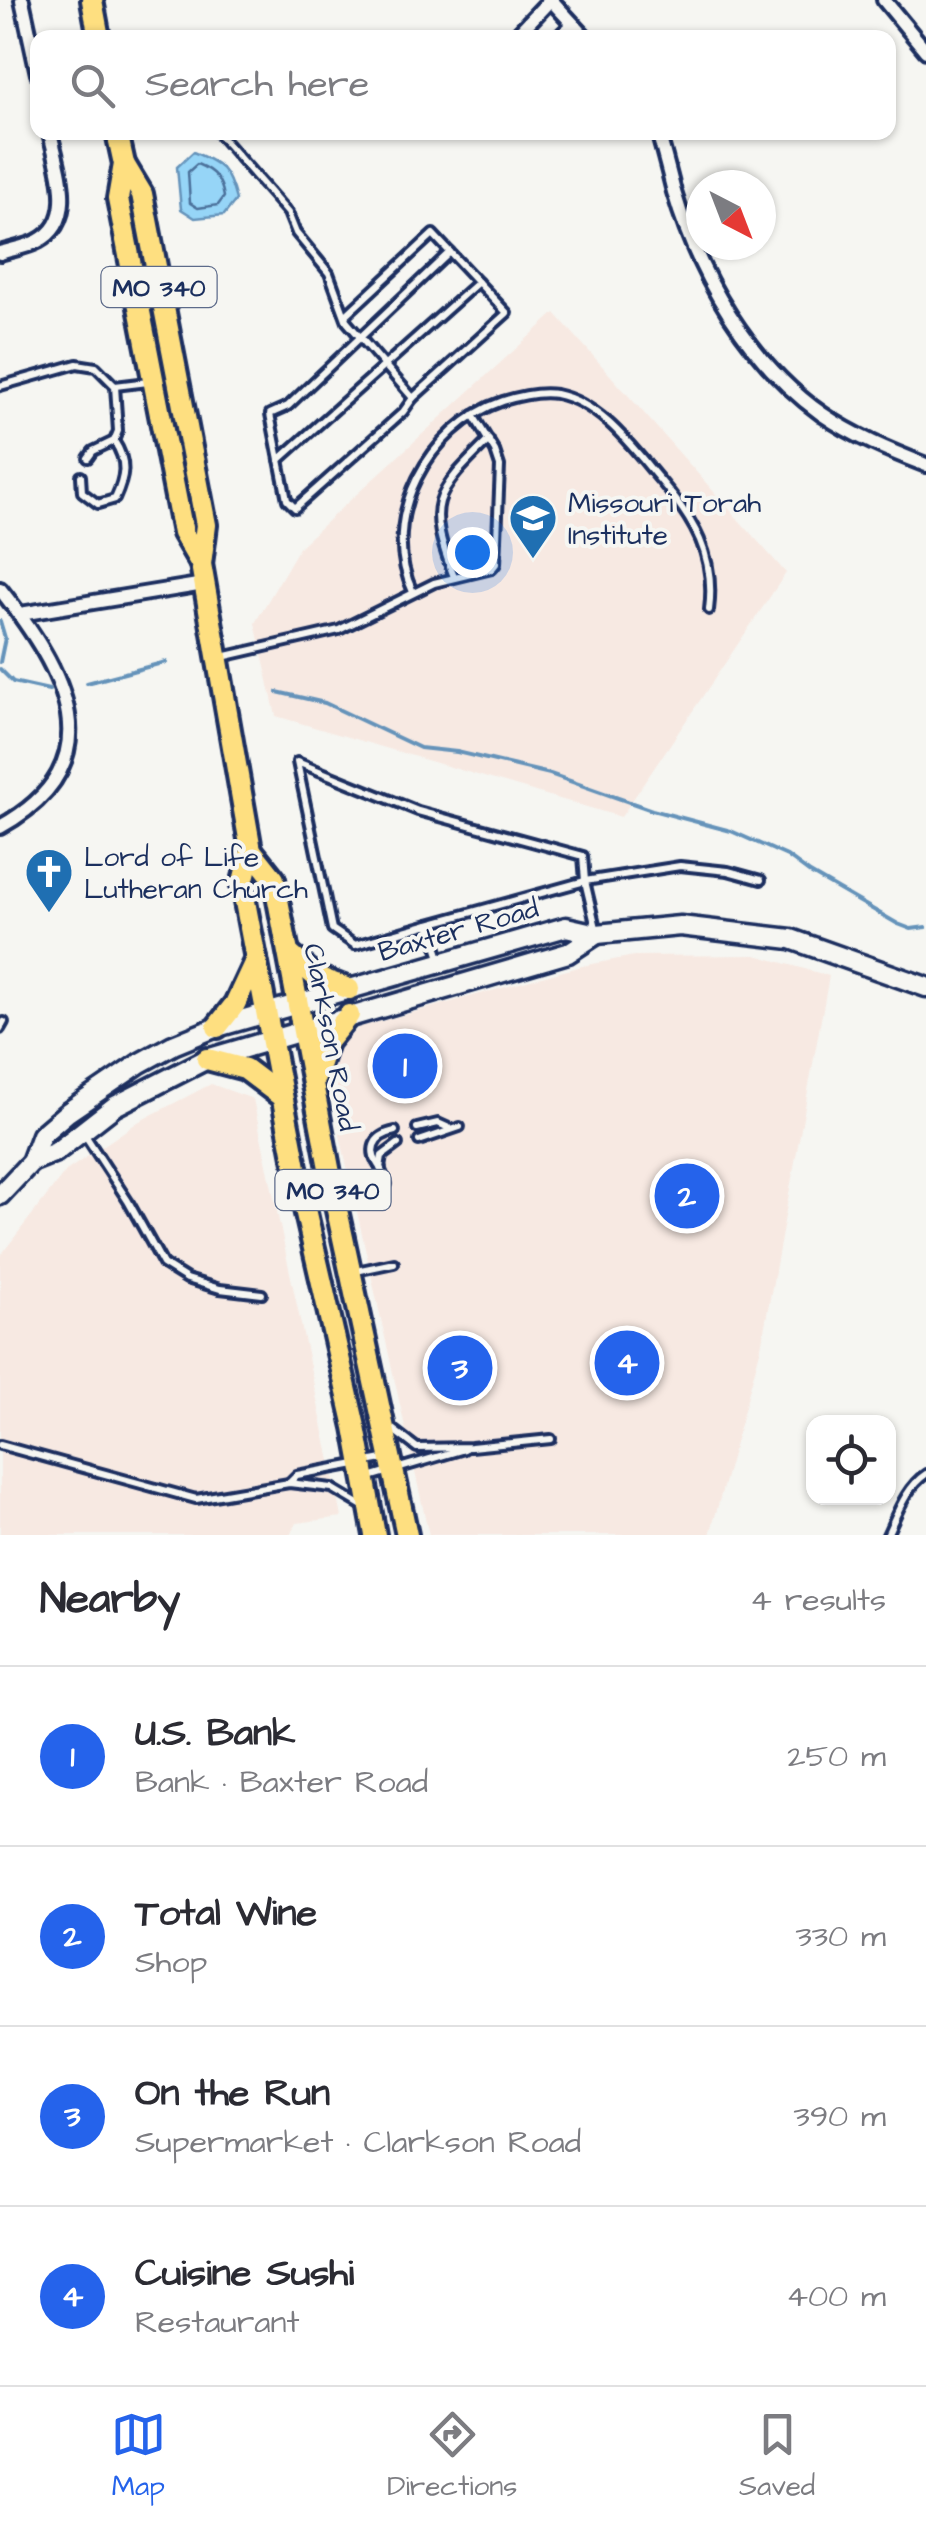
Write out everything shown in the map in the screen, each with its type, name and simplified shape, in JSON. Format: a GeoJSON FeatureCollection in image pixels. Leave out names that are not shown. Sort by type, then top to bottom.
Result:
{"type":"FeatureCollection","features":[{"type":"Feature","properties":{"kind":"main road"},"geometry":{"type":"LineString","coordinates":[[92,0],[98,30]]}},
{"type":"Feature","properties":{"kind":"main road","name":"Clarkson Road"},"geometry":{"type":"LineString","coordinates":[[120,140],[124,164],[142,194],[206,525],[202,574]]}},
{"type":"Feature","properties":{"kind":"main road","name":"Clarkson Road"},"geometry":{"type":"LineString","coordinates":[[124,164],[118,199],[183,533],[202,574],[251,850],[242,886],[282,1097],[375,1535]]}},
{"type":"Feature","properties":{"kind":"main road"},"geometry":{"type":"LineString","coordinates":[[154,382],[184,413]]}},
{"type":"Feature","properties":{"kind":"main road","name":"Clarkson Road"},"geometry":{"type":"LineString","coordinates":[[251,850],[274,879],[350,1272],[407,1535]]}},
{"type":"Feature","properties":{"kind":"main road","name":"Baxter Road"},"geometry":{"type":"LineString","coordinates":[[0,1195],[31,1162],[41,1135],[68,1112],[172,1044],[217,1027],[566,927],[597,934],[680,926],[791,938],[926,987]]}},
{"type":"Feature","properties":{"kind":"main road","name":"Baxter Road"},"geometry":{"type":"LineString","coordinates":[[31,1162],[56,1152],[82,1130],[153,1084],[207,1059],[568,954],[597,934]]}},
{"type":"Feature","properties":{"kind":"main road"},"geometry":{"type":"LineString","coordinates":[[288,954],[314,976],[348,989]]}},
{"type":"Feature","properties":{"kind":"main road"},"geometry":{"type":"LineString","coordinates":[[217,1027],[235,1004],[256,959]]}},
{"type":"Feature","properties":{"kind":"main road"},"geometry":{"type":"LineString","coordinates":[[314,1084],[327,1042],[350,1016]]}},
{"type":"Feature","properties":{"kind":"main road"},"geometry":{"type":"LineString","coordinates":[[207,1059],[246,1069],[282,1097]]}},
{"type":"Feature","properties":{"kind":"street"},"geometry":{"type":"LineString","coordinates":[[22,0],[30,37]]}},
{"type":"Feature","properties":{"kind":"street"},"geometry":{"type":"LineString","coordinates":[[522,30],[550,0],[578,30]]}},
{"type":"Feature","properties":{"kind":"street"},"geometry":{"type":"LineString","coordinates":[[884,0],[926,51]]}},
{"type":"Feature","properties":{"kind":"street"},"geometry":{"type":"LineString","coordinates":[[567,30],[573,25]]}},
{"type":"Feature","properties":{"kind":"street"},"geometry":{"type":"LineString","coordinates":[[0,252],[38,242],[51,232],[61,216],[63,199],[52,140]]}},
{"type":"Feature","properties":{"kind":"street"},"geometry":{"type":"LineString","coordinates":[[660,140],[674,192],[707,276],[726,312],[780,376],[823,414],[890,451],[926,465]]}},
{"type":"Feature","properties":{"kind":"street"},"geometry":{"type":"LineString","coordinates":[[20,614],[202,574]]}},
{"type":"Feature","properties":{"kind":"street"},"geometry":{"type":"LineString","coordinates":[[0,588],[51,663],[71,718],[59,773],[43,798],[0,827]]}},
{"type":"Feature","properties":{"kind":"lane"},"geometry":{"type":"LineString","coordinates":[[224,140],[288,213],[296,233],[329,273],[345,316],[359,337],[413,398]]}},
{"type":"Feature","properties":{"kind":"lane"},"geometry":{"type":"LineString","coordinates":[[345,316],[434,234],[506,313],[295,508],[287,500],[270,414],[288,406],[450,252]]}},
{"type":"Feature","properties":{"kind":"lane"},"geometry":{"type":"LineString","coordinates":[[279,460],[478,282]]}},
{"type":"Feature","properties":{"kind":"lane"},"geometry":{"type":"LineString","coordinates":[[0,386],[77,364],[96,368],[115,386],[118,431],[114,441],[93,451],[88,458]]}},
{"type":"Feature","properties":{"kind":"lane"},"geometry":{"type":"LineString","coordinates":[[115,386],[154,382]]}},
{"type":"Feature","properties":{"kind":"lane"},"geometry":{"type":"LineString","coordinates":[[412,592],[400,548],[404,513],[435,449],[474,415],[512,398],[556,394],[592,411],[616,430],[686,512],[700,536],[710,574],[708,610]]}},
{"type":"Feature","properties":{"kind":"lane"},"geometry":{"type":"LineString","coordinates":[[217,658],[338,630],[412,592],[488,572],[496,564],[500,466],[474,415]]}},
{"type":"Feature","properties":{"kind":"lane"},"geometry":{"type":"LineString","coordinates":[[454,578],[437,528],[438,504],[463,466],[489,440]]}},
{"type":"Feature","properties":{"kind":"lane"},"geometry":{"type":"LineString","coordinates":[[81,476],[82,492],[91,501],[107,504],[115,499],[123,482],[125,464],[114,441]]}},
{"type":"Feature","properties":{"kind":"lane"},"geometry":{"type":"LineString","coordinates":[[597,934],[585,882],[583,856],[418,811],[297,762],[332,929],[354,945],[585,882],[680,866],[728,871],[761,880]]}},
{"type":"Feature","properties":{"kind":"lane"},"geometry":{"type":"LineString","coordinates":[[429,924],[442,962]]}},
{"type":"Feature","properties":{"kind":"lane"},"geometry":{"type":"LineString","coordinates":[[417,1128],[438,1123],[456,1128],[420,1141]]}},
{"type":"Feature","properties":{"kind":"lane"},"geometry":{"type":"LineString","coordinates":[[82,1130],[163,1264],[181,1277],[204,1284],[262,1294]]}},
{"type":"Feature","properties":{"kind":"lane"},"geometry":{"type":"LineString","coordinates":[[387,1184],[374,1160],[372,1146],[376,1139],[395,1131]]}},
{"type":"Feature","properties":{"kind":"lane"},"geometry":{"type":"LineString","coordinates":[[381,1169],[382,1156],[398,1144]]}},
{"type":"Feature","properties":{"kind":"lane"},"geometry":{"type":"LineString","coordinates":[[350,1272],[394,1263]]}},
{"type":"Feature","properties":{"kind":"lane"},"geometry":{"type":"LineString","coordinates":[[382,1422],[417,1448],[551,1439]]}},
{"type":"Feature","properties":{"kind":"lane"},"geometry":{"type":"LineString","coordinates":[[0,1445],[196,1499],[289,1483],[343,1491],[371,1512]]}},
{"type":"Feature","properties":{"kind":"lane"},"geometry":{"type":"LineString","coordinates":[[289,1483],[297,1475],[364,1471],[471,1447]]}},
{"type":"Feature","properties":{"kind":"lane"},"geometry":{"type":"LineString","coordinates":[[364,1471],[392,1465]]}},
{"type":"Feature","properties":{"kind":"lane"},"geometry":{"type":"LineString","coordinates":[[887,1535],[905,1499],[926,1474]]}},
{"type":"Feature","properties":{"kind":"shaded area","name":"Missouri Torah Institute"},"geometry":{"type":"Polygon","coordinates":[[[555,313],[786,573],[621,817],[276,716],[255,623],[300,546],[555,313]]]}},
{"type":"Feature","properties":{"kind":"shaded area"},"geometry":{"type":"Polygon","coordinates":[[[756,955],[829,976],[761,1347],[710,1535],[429,1535],[338,1126],[330,1082],[334,1058],[344,1041],[360,1027],[582,966],[634,956],[756,955]]]}},
{"type":"Feature","properties":{"kind":"shaded area"},"geometry":{"type":"Polygon","coordinates":[[[211,1084],[253,1099],[342,1517],[297,1523],[290,1535],[0,1535],[0,1256],[66,1171],[138,1122],[211,1084]]]}},
{"type":"Feature","properties":{"kind":"water"},"geometry":{"type":"Polygon","coordinates":[[[193,152],[217,164],[230,181],[236,200],[224,215],[195,218],[181,209],[177,167],[193,152]]]}},
{"type":"Feature","properties":{"kind":"waterway"},"geometry":{"type":"LineString","coordinates":[[0,621],[5,638],[0,662]]}},
{"type":"Feature","properties":{"kind":"waterway"},"geometry":{"type":"LineString","coordinates":[[87,683],[166,662]]}},
{"type":"Feature","properties":{"kind":"waterway"},"geometry":{"type":"LineString","coordinates":[[0,669],[13,682],[49,690]]}},
{"type":"Feature","properties":{"kind":"waterway"},"geometry":{"type":"LineString","coordinates":[[277,692],[325,703],[420,748],[457,752],[550,774],[652,810],[731,831],[787,856],[898,924],[911,929],[926,927]]}},
{"type":"Feature","properties":{"kind":"place","name":"Missouri Torah Institute"},"geometry":{"type":"Point","coordinates":[533,560]}},
{"type":"Feature","properties":{"kind":"place","name":"Lord of Life Lutheran Church"},"geometry":{"type":"Point","coordinates":[49,914]}},
{"type":"Feature","properties":{"kind":"place","name":"U.S. Bank"},"geometry":{"type":"Point","coordinates":[405,1066]}},
{"type":"Feature","properties":{"kind":"place","name":"Total Wine"},"geometry":{"type":"Point","coordinates":[687,1196]}},
{"type":"Feature","properties":{"kind":"place","name":"Cuisine Sushi"},"geometry":{"type":"Point","coordinates":[627,1363]}},
{"type":"Feature","properties":{"kind":"place","name":"On the Run"},"geometry":{"type":"Point","coordinates":[460,1368]}}]}
